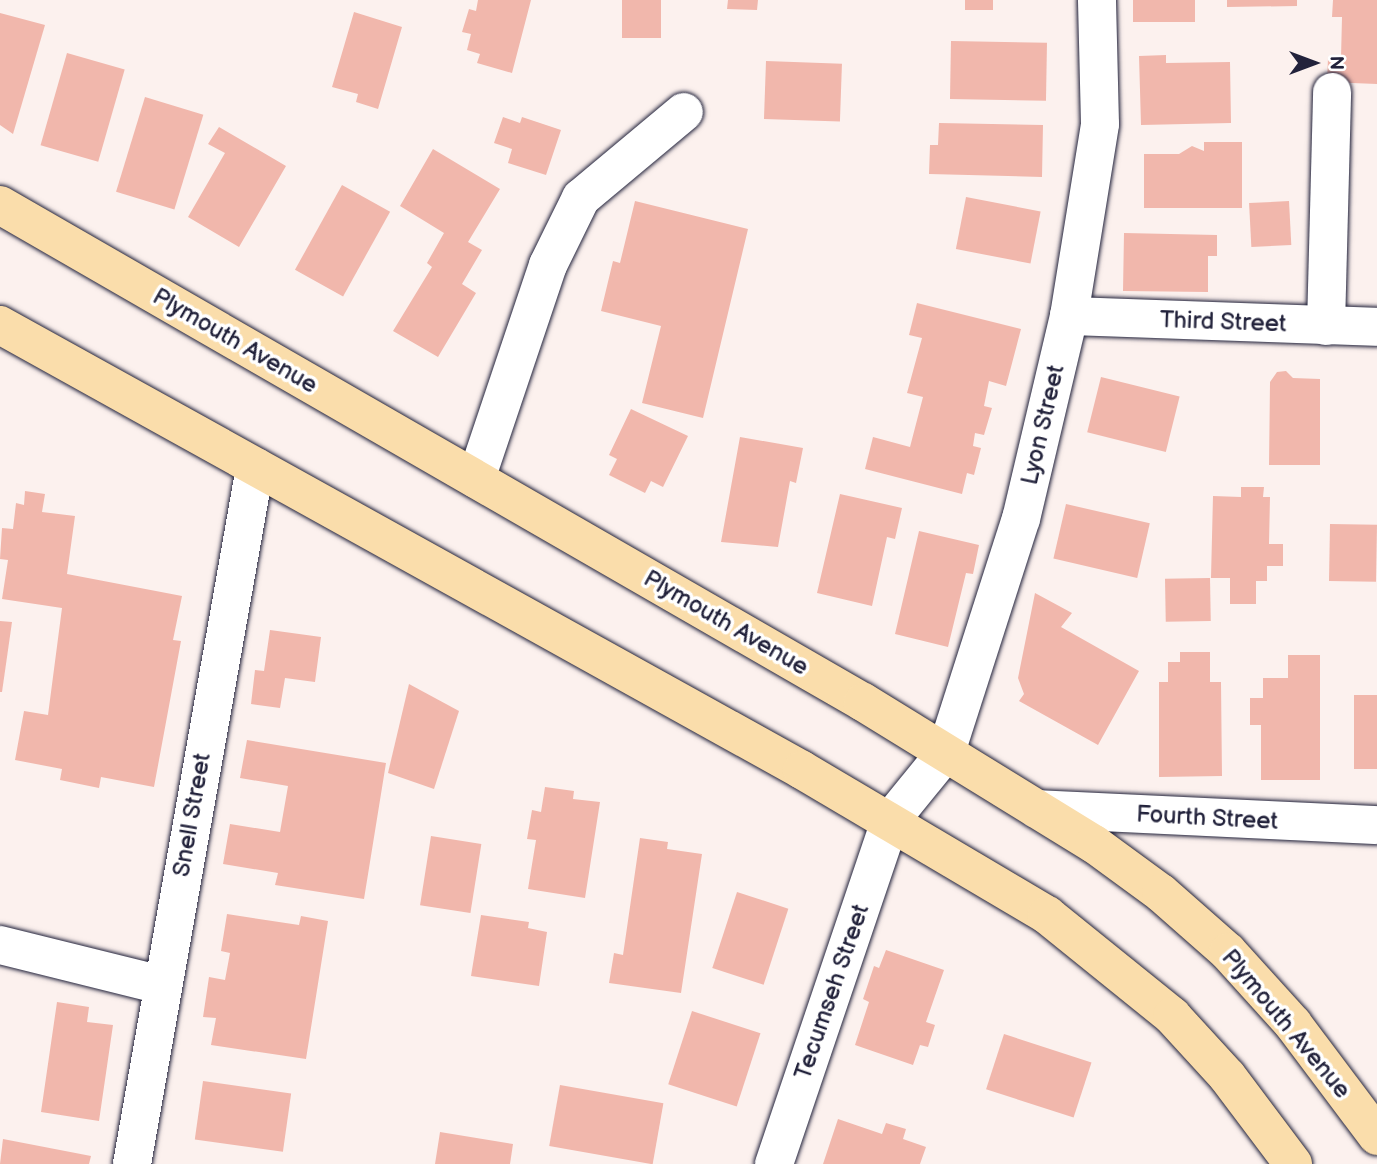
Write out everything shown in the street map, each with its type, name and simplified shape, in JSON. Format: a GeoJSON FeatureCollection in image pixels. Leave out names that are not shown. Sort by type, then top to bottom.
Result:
{"type":"FeatureCollection","features":[{"type":"Feature","properties":{"kind":"main road","name":"Plymouth Avenue"},"geometry":{"type":"LineString","coordinates":[[0,205],[946,752],[1037,809],[1161,893],[1228,952],[1293,1024],[1377,1136]]}},
{"type":"Feature","properties":{"kind":"main road"},"geometry":{"type":"LineString","coordinates":[[0,325],[890,821],[1047,915],[1140,986],[1209,1055],[1293,1164]]}},
{"type":"Feature","properties":{"kind":"street","name":"Lyon Street"},"geometry":{"type":"LineString","coordinates":[[890,821],[946,752],[1021,519],[1069,316],[1100,124],[1097,0]]}},
{"type":"Feature","properties":{"kind":"street"},"geometry":{"type":"LineString","coordinates":[[1326,326],[1332,92]]}},
{"type":"Feature","properties":{"kind":"street"},"geometry":{"type":"LineString","coordinates":[[476,480],[548,265],[581,198],[684,112]]}},
{"type":"Feature","properties":{"kind":"street","name":"Third Street"},"geometry":{"type":"LineString","coordinates":[[1069,316],[1377,327]]}},
{"type":"Feature","properties":{"kind":"street","name":"Snell Street"},"geometry":{"type":"LineString","coordinates":[[132,1164],[255,467]]}},
{"type":"Feature","properties":{"kind":"street","name":"Fourth Street"},"geometry":{"type":"LineString","coordinates":[[1037,809],[1377,825]]}},
{"type":"Feature","properties":{"kind":"street","name":"Tecumseh Street"},"geometry":{"type":"LineString","coordinates":[[774,1164],[890,821]]}},
{"type":"Feature","properties":{"kind":"street"},"geometry":{"type":"LineString","coordinates":[[0,945],[162,985]]}},
{"type":"Feature","properties":{"kind":"building"},"geometry":{"type":"Polygon","coordinates":[[[478,0],[531,0],[512,73],[477,63],[480,54],[467,50],[471,34],[462,32],[469,9],[476,11],[478,0]]]}},
{"type":"Feature","properties":{"kind":"building"},"geometry":{"type":"Polygon","coordinates":[[[622,0],[661,0],[661,38],[622,38],[622,0]]]}},
{"type":"Feature","properties":{"kind":"building"},"geometry":{"type":"Polygon","coordinates":[[[728,0],[758,0],[757,10],[727,9],[728,0]]]}},
{"type":"Feature","properties":{"kind":"building"},"geometry":{"type":"Polygon","coordinates":[[[965,0],[993,0],[993,10],[965,10],[965,0]]]}},
{"type":"Feature","properties":{"kind":"building"},"geometry":{"type":"Polygon","coordinates":[[[1133,0],[1195,0],[1195,22],[1133,22],[1133,0]]]}},
{"type":"Feature","properties":{"kind":"building"},"geometry":{"type":"Polygon","coordinates":[[[1227,0],[1297,0],[1297,6],[1227,7],[1227,0]]]}},
{"type":"Feature","properties":{"kind":"building"},"geometry":{"type":"Polygon","coordinates":[[[1333,0],[1377,0],[1377,84],[1327,82],[1328,58],[1341,58],[1342,17],[1332,17],[1333,0]]]}},
{"type":"Feature","properties":{"kind":"building"},"geometry":{"type":"Polygon","coordinates":[[[354,12],[402,27],[378,109],[356,102],[358,94],[332,87],[354,12]]]}},
{"type":"Feature","properties":{"kind":"building"},"geometry":{"type":"Polygon","coordinates":[[[0,13],[45,25],[13,134],[0,125],[0,13]]]}},
{"type":"Feature","properties":{"kind":"building"},"geometry":{"type":"Polygon","coordinates":[[[951,41],[1047,43],[1046,101],[950,99],[951,41]]]}},
{"type":"Feature","properties":{"kind":"building"},"geometry":{"type":"Polygon","coordinates":[[[67,53],[125,70],[98,162],[41,145],[67,53]]]}},
{"type":"Feature","properties":{"kind":"building"},"geometry":{"type":"Polygon","coordinates":[[[1166,55],[1166,63],[1230,62],[1231,123],[1141,125],[1139,56],[1166,55]]]}},
{"type":"Feature","properties":{"kind":"building"},"geometry":{"type":"Polygon","coordinates":[[[766,61],[842,64],[840,122],[764,119],[766,61]]]}},
{"type":"Feature","properties":{"kind":"building"},"geometry":{"type":"Polygon","coordinates":[[[145,97],[203,115],[174,210],[116,192],[145,97]]]}},
{"type":"Feature","properties":{"kind":"building"},"geometry":{"type":"Polygon","coordinates":[[[503,117],[520,123],[522,117],[561,130],[546,175],[508,163],[512,149],[494,143],[503,117]]]}},
{"type":"Feature","properties":{"kind":"building"},"geometry":{"type":"Polygon","coordinates":[[[939,123],[1043,125],[1042,177],[929,174],[930,145],[938,145],[939,123]]]}},
{"type":"Feature","properties":{"kind":"building"},"geometry":{"type":"Polygon","coordinates":[[[219,127],[286,166],[239,247],[188,217],[225,153],[208,144],[219,127]]]}},
{"type":"Feature","properties":{"kind":"building"},"geometry":{"type":"Polygon","coordinates":[[[1204,142],[1242,142],[1242,208],[1144,208],[1144,154],[1179,154],[1192,146],[1204,151],[1204,142]]]}},
{"type":"Feature","properties":{"kind":"building"},"geometry":{"type":"Polygon","coordinates":[[[433,149],[500,189],[468,242],[482,250],[462,284],[476,293],[438,357],[393,331],[432,267],[427,263],[444,233],[400,206],[433,149]]]}},
{"type":"Feature","properties":{"kind":"building"},"geometry":{"type":"Polygon","coordinates":[[[342,185],[390,212],[343,297],[295,270],[342,185]]]}},
{"type":"Feature","properties":{"kind":"building"},"geometry":{"type":"Polygon","coordinates":[[[966,197],[1041,212],[1030,264],[956,249],[966,197]]]}},
{"type":"Feature","properties":{"kind":"building"},"geometry":{"type":"Polygon","coordinates":[[[635,201],[748,229],[703,418],[642,403],[661,326],[601,311],[613,261],[620,263],[635,201]]]}},
{"type":"Feature","properties":{"kind":"building"},"geometry":{"type":"Polygon","coordinates":[[[1289,201],[1291,245],[1251,247],[1249,203],[1289,201]]]}},
{"type":"Feature","properties":{"kind":"building"},"geometry":{"type":"Polygon","coordinates":[[[1124,233],[1217,235],[1217,256],[1208,256],[1208,292],[1123,291],[1124,233]]]}},
{"type":"Feature","properties":{"kind":"building"},"geometry":{"type":"Polygon","coordinates":[[[917,303],[1021,329],[1006,386],[989,381],[984,406],[992,408],[984,435],[975,433],[973,446],[981,448],[974,475],[967,473],[962,494],[865,469],[873,437],[910,447],[923,397],[907,393],[922,338],[909,335],[917,303]]]}},
{"type":"Feature","properties":{"kind":"building"},"geometry":{"type":"Polygon","coordinates":[[[1286,371],[1293,378],[1320,379],[1320,465],[1269,465],[1270,382],[1277,372],[1286,371]]]}},
{"type":"Feature","properties":{"kind":"building"},"geometry":{"type":"Polygon","coordinates":[[[1101,377],[1180,397],[1166,452],[1087,432],[1101,377]]]}},
{"type":"Feature","properties":{"kind":"building"},"geometry":{"type":"Polygon","coordinates":[[[631,409],[688,436],[663,487],[651,481],[645,493],[609,475],[617,459],[609,455],[631,409]]]}},
{"type":"Feature","properties":{"kind":"building"},"geometry":{"type":"Polygon","coordinates":[[[740,437],[803,448],[796,483],[790,481],[778,547],[721,542],[740,437]]]}},
{"type":"Feature","properties":{"kind":"building"},"geometry":{"type":"Polygon","coordinates":[[[1241,487],[1264,487],[1263,497],[1270,497],[1269,544],[1283,544],[1283,566],[1267,566],[1267,581],[1256,581],[1256,604],[1230,604],[1230,578],[1211,578],[1213,496],[1241,497],[1241,487]]]}},
{"type":"Feature","properties":{"kind":"building"},"geometry":{"type":"Polygon","coordinates":[[[25,491],[45,494],[42,512],[75,516],[67,574],[182,596],[173,640],[181,641],[154,787],[101,777],[99,788],[60,780],[62,769],[15,760],[24,711],[48,715],[62,608],[2,599],[8,560],[0,559],[2,528],[13,529],[16,503],[24,505],[25,491]]]}},
{"type":"Feature","properties":{"kind":"building"},"geometry":{"type":"Polygon","coordinates":[[[840,494],[902,508],[895,539],[887,537],[872,606],[817,593],[840,494]]]}},
{"type":"Feature","properties":{"kind":"building"},"geometry":{"type":"Polygon","coordinates":[[[1066,504],[1150,523],[1137,578],[1053,559],[1066,504]]]}},
{"type":"Feature","properties":{"kind":"building"},"geometry":{"type":"Polygon","coordinates":[[[1330,524],[1377,525],[1376,582],[1329,581],[1330,524]]]}},
{"type":"Feature","properties":{"kind":"building"},"geometry":{"type":"Polygon","coordinates":[[[919,531],[979,545],[973,574],[966,573],[948,647],[895,634],[919,531]]]}},
{"type":"Feature","properties":{"kind":"building"},"geometry":{"type":"Polygon","coordinates":[[[1210,578],[1211,621],[1166,622],[1165,579],[1210,578]]]}},
{"type":"Feature","properties":{"kind":"building"},"geometry":{"type":"Polygon","coordinates":[[[1035,593],[1072,613],[1061,627],[1139,671],[1098,745],[1019,701],[1024,694],[1018,678],[1035,593]]]}},
{"type":"Feature","properties":{"kind":"building"},"geometry":{"type":"Polygon","coordinates":[[[0,621],[12,622],[2,692],[0,692],[0,621]]]}},
{"type":"Feature","properties":{"kind":"building"},"geometry":{"type":"Polygon","coordinates":[[[270,630],[321,637],[315,682],[285,678],[280,708],[251,704],[255,670],[264,671],[270,630]]]}},
{"type":"Feature","properties":{"kind":"building"},"geometry":{"type":"Polygon","coordinates":[[[1180,652],[1210,652],[1210,682],[1221,682],[1222,776],[1159,777],[1159,682],[1168,682],[1168,662],[1180,662],[1180,652]]]}},
{"type":"Feature","properties":{"kind":"building"},"geometry":{"type":"Polygon","coordinates":[[[1288,655],[1320,655],[1320,780],[1261,780],[1261,725],[1250,725],[1250,698],[1263,698],[1263,678],[1288,678],[1288,655]]]}},
{"type":"Feature","properties":{"kind":"building"},"geometry":{"type":"Polygon","coordinates":[[[409,684],[459,711],[434,789],[388,773],[409,684]]]}},
{"type":"Feature","properties":{"kind":"building"},"geometry":{"type":"Polygon","coordinates":[[[1354,695],[1377,695],[1377,769],[1354,769],[1354,695]]]}},
{"type":"Feature","properties":{"kind":"building"},"geometry":{"type":"Polygon","coordinates":[[[247,740],[386,763],[364,899],[275,885],[278,873],[223,864],[230,824],[280,832],[288,786],[240,778],[247,740]]]}},
{"type":"Feature","properties":{"kind":"building"},"geometry":{"type":"Polygon","coordinates":[[[545,787],[574,791],[573,799],[600,802],[585,898],[528,889],[536,840],[527,839],[532,810],[541,812],[545,787]]]}},
{"type":"Feature","properties":{"kind":"building"},"geometry":{"type":"Polygon","coordinates":[[[431,836],[481,844],[470,913],[420,905],[431,836]]]}},
{"type":"Feature","properties":{"kind":"building"},"geometry":{"type":"Polygon","coordinates":[[[640,838],[668,842],[667,849],[702,854],[681,993],[609,983],[614,953],[623,955],[640,838]]]}},
{"type":"Feature","properties":{"kind":"building"},"geometry":{"type":"Polygon","coordinates":[[[737,892],[788,909],[764,985],[712,968],[737,892]]]}},
{"type":"Feature","properties":{"kind":"building"},"geometry":{"type":"Polygon","coordinates":[[[227,914],[299,925],[301,916],[328,921],[306,1059],[211,1045],[216,1018],[203,1017],[209,977],[225,980],[230,953],[221,951],[227,914]]]}},
{"type":"Feature","properties":{"kind":"building"},"geometry":{"type":"Polygon","coordinates":[[[481,915],[529,922],[528,928],[547,932],[539,986],[471,976],[481,915]]]}},
{"type":"Feature","properties":{"kind":"building"},"geometry":{"type":"Polygon","coordinates":[[[886,950],[944,970],[926,1022],[935,1025],[928,1047],[920,1045],[913,1065],[855,1045],[869,1002],[863,999],[874,966],[879,968],[886,950]]]}},
{"type":"Feature","properties":{"kind":"building"},"geometry":{"type":"Polygon","coordinates":[[[57,1002],[89,1007],[87,1022],[113,1025],[99,1121],[41,1112],[57,1002]]]}},
{"type":"Feature","properties":{"kind":"building"},"geometry":{"type":"Polygon","coordinates":[[[692,1011],[760,1033],[737,1106],[668,1084],[692,1011]]]}},
{"type":"Feature","properties":{"kind":"building"},"geometry":{"type":"Polygon","coordinates":[[[1004,1034],[1091,1062],[1074,1118],[986,1089],[1004,1034]]]}},
{"type":"Feature","properties":{"kind":"building"},"geometry":{"type":"Polygon","coordinates":[[[203,1081],[291,1093],[283,1152],[195,1139],[203,1081]]]}},
{"type":"Feature","properties":{"kind":"building"},"geometry":{"type":"Polygon","coordinates":[[[560,1085],[663,1103],[653,1164],[549,1146],[560,1085]]]}},
{"type":"Feature","properties":{"kind":"building"},"geometry":{"type":"Polygon","coordinates":[[[838,1119],[882,1134],[886,1123],[906,1129],[903,1139],[926,1147],[920,1164],[823,1164],[838,1119]]]}},
{"type":"Feature","properties":{"kind":"building"},"geometry":{"type":"Polygon","coordinates":[[[440,1132],[513,1144],[510,1164],[435,1164],[440,1132]]]}},
{"type":"Feature","properties":{"kind":"building"},"geometry":{"type":"Polygon","coordinates":[[[3,1139],[91,1156],[89,1164],[0,1164],[3,1139]]]}}]}
